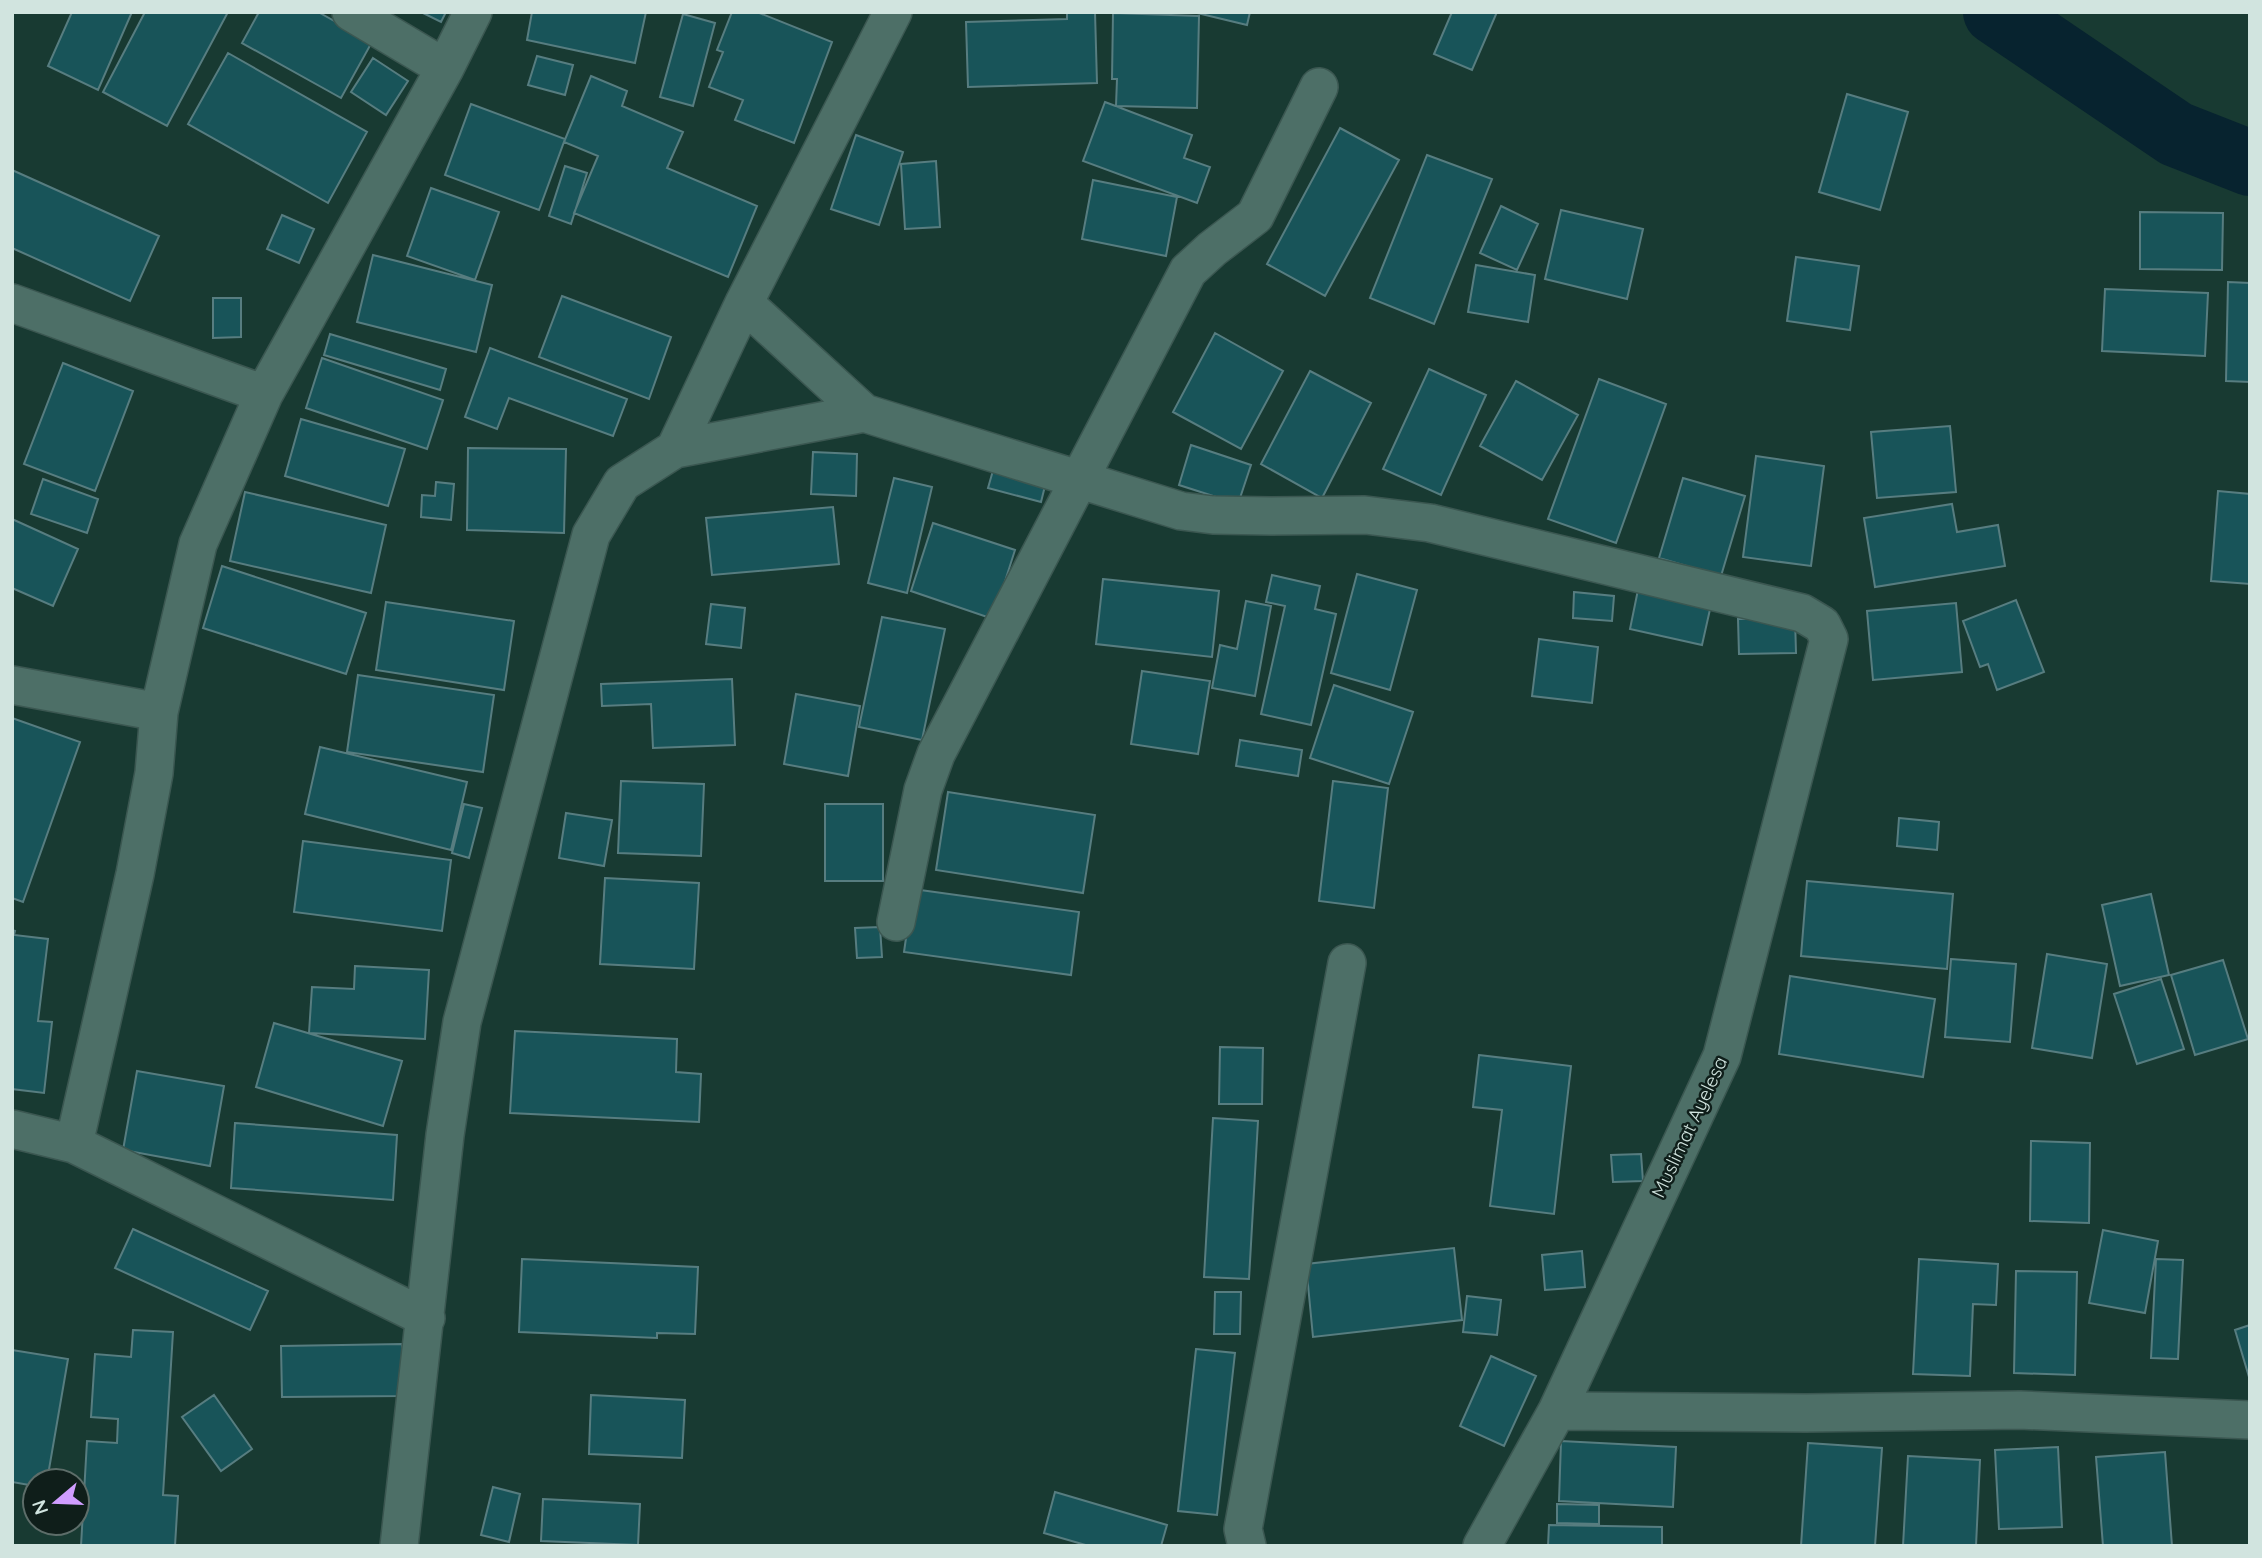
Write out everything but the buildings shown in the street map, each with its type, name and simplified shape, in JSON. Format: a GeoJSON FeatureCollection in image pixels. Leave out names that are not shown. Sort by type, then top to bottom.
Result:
{"type":"FeatureCollection","features":[{"type":"Feature","properties":{"kind":"street"},"geometry":{"type":"LineString","coordinates":[[351,12],[445,68]]}},
{"type":"Feature","properties":{"kind":"street"},"geometry":{"type":"LineString","coordinates":[[74,1144],[135,874],[154,772],[159,712],[198,544],[264,394],[445,68],[473,12]]}},
{"type":"Feature","properties":{"kind":"street"},"geometry":{"type":"LineString","coordinates":[[675,449],[744,303],[893,12]]}},
{"type":"Feature","properties":{"kind":"street"},"geometry":{"type":"LineString","coordinates":[[896,922],[923,790],[936,754],[1188,271],[1255,216],[1319,87]]}},
{"type":"Feature","properties":{"kind":"street"},"geometry":{"type":"LineString","coordinates":[[12,303],[264,394]]}},
{"type":"Feature","properties":{"kind":"street"},"geometry":{"type":"LineString","coordinates":[[744,303],[864,413],[1080,479]]}},
{"type":"Feature","properties":{"kind":"street"},"geometry":{"type":"LineString","coordinates":[[400,1546],[445,1135],[462,1022],[592,535],[622,483],[675,449],[864,413]]}},
{"type":"Feature","properties":{"kind":"street","name":"Muslimat Ayelesa"},"geometry":{"type":"LineString","coordinates":[[1080,479],[1181,512],[1259,516],[1365,515],[1430,523],[1802,613],[1822,625],[1829,639],[1722,1056],[1557,1412],[1482,1546]]}},
{"type":"Feature","properties":{"kind":"street"},"geometry":{"type":"LineString","coordinates":[[12,685],[159,712]]}},
{"type":"Feature","properties":{"kind":"street"},"geometry":{"type":"LineString","coordinates":[[1247,1546],[1243,1529],[1348,963]]}},
{"type":"Feature","properties":{"kind":"street"},"geometry":{"type":"LineString","coordinates":[[12,1129],[74,1144],[426,1318]]}},
{"type":"Feature","properties":{"kind":"street"},"geometry":{"type":"LineString","coordinates":[[1557,1412],[2020,1410],[2250,1420]]}},
{"type":"Feature","properties":{"kind":"waterway"},"geometry":{"type":"LineString","coordinates":[[1996,12],[2176,134],[2250,163]]}}]}
